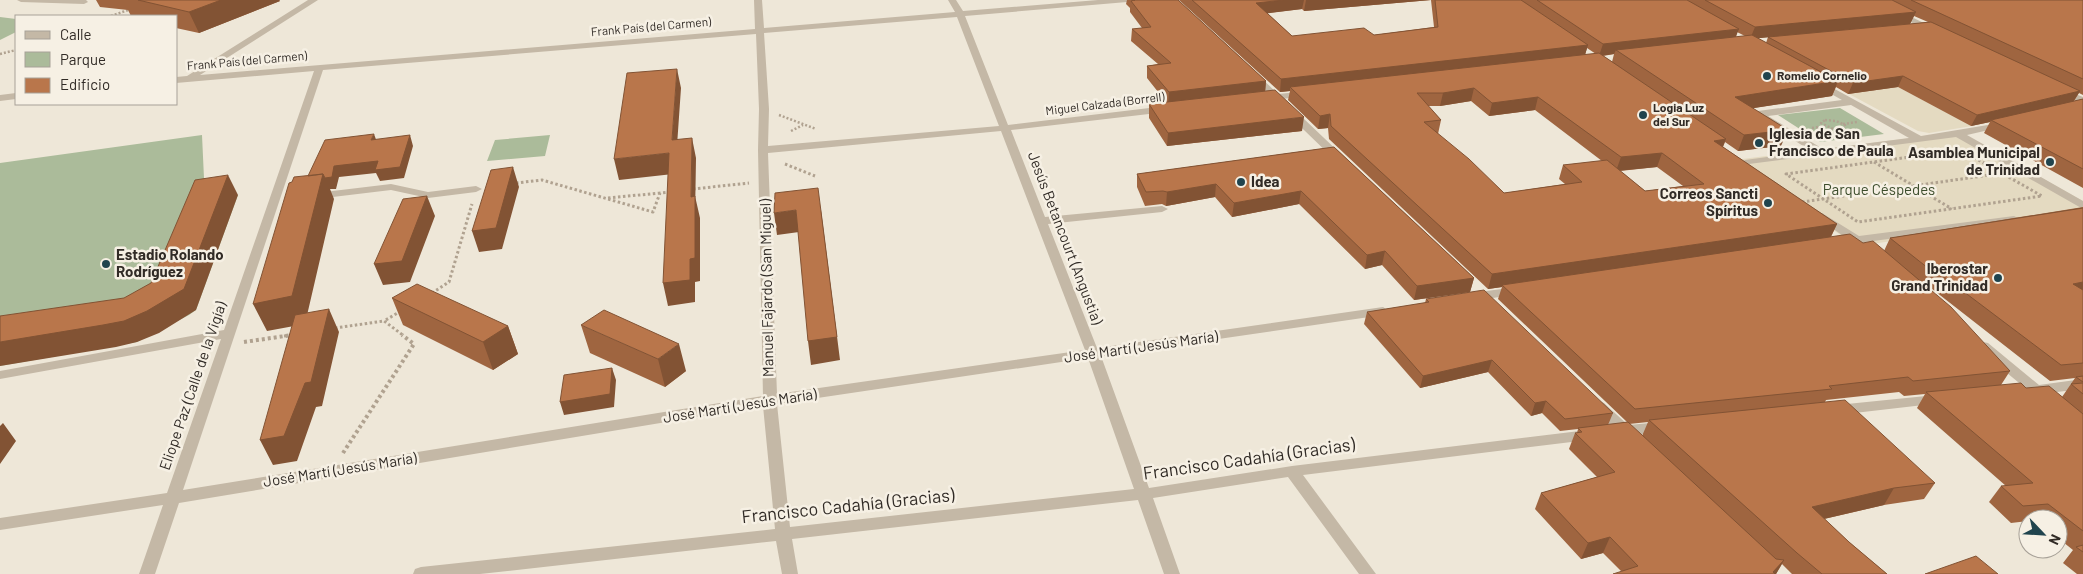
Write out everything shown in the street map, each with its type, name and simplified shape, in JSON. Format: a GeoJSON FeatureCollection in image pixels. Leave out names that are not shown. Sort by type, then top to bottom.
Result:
{"type":"FeatureCollection","features":[{"type":"Feature","properties":{"kind":"street"},"geometry":{"type":"LineString","coordinates":[[21,0],[84,2]]}},
{"type":"Feature","properties":{"kind":"street"},"geometry":{"type":"LineString","coordinates":[[187,79],[314,0]]}},
{"type":"Feature","properties":{"kind":"street","name":"Manuel Fajardo (San Miguel)"},"geometry":{"type":"LineString","coordinates":[[758,0],[764,109],[763,153],[770,400],[783,533],[790,574]]}},
{"type":"Feature","properties":{"kind":"street","name":"Jesús Betancourt (Angustia)"},"geometry":{"type":"LineString","coordinates":[[952,0],[960,14],[1093,354],[1172,574]]}},
{"type":"Feature","properties":{"kind":"street","name":"Frank País (del Carmen)"},"geometry":{"type":"LineString","coordinates":[[178,80],[1127,0]]}},
{"type":"Feature","properties":{"kind":"street"},"geometry":{"type":"LineString","coordinates":[[1870,0],[1944,35]]}},
{"type":"Feature","properties":{"kind":"street"},"geometry":{"type":"LineString","coordinates":[[1907,29],[1926,27]]}},
{"type":"Feature","properties":{"kind":"street","name":"Eliope Paz (Calle de la Vigía)"},"geometry":{"type":"LineString","coordinates":[[146,574],[226,339],[279,201],[320,67]]}},
{"type":"Feature","properties":{"kind":"street"},"geometry":{"type":"LineString","coordinates":[[1248,71],[1347,165]]}},
{"type":"Feature","properties":{"kind":"street"},"geometry":{"type":"LineString","coordinates":[[1809,78],[1919,139]]}},
{"type":"Feature","properties":{"kind":"street"},"geometry":{"type":"LineString","coordinates":[[2048,85],[2080,105]]}},
{"type":"Feature","properties":{"kind":"street"},"geometry":{"type":"LineString","coordinates":[[1257,99],[1314,92]]}},
{"type":"Feature","properties":{"kind":"street"},"geometry":{"type":"LineString","coordinates":[[0,98],[15,96]]}},
{"type":"Feature","properties":{"kind":"street"},"geometry":{"type":"LineString","coordinates":[[1820,152],[1758,114],[1852,102]]}},
{"type":"Feature","properties":{"kind":"street","name":"Miguel Calzada (Borrell)"},"geometry":{"type":"LineString","coordinates":[[763,153],[1173,109]]}},
{"type":"Feature","properties":{"kind":"street"},"geometry":{"type":"LineString","coordinates":[[1761,174],[1740,160],[1820,152],[1958,134],[2016,120]]}},
{"type":"Feature","properties":{"kind":"street"},"geometry":{"type":"LineString","coordinates":[[1958,134],[2083,206]]}},
{"type":"Feature","properties":{"kind":"street"},"geometry":{"type":"LineString","coordinates":[[303,198],[391,187],[428,195],[476,189]]}},
{"type":"Feature","properties":{"kind":"street"},"geometry":{"type":"LineString","coordinates":[[1802,202],[1872,252]]}},
{"type":"Feature","properties":{"kind":"street"},"geometry":{"type":"LineString","coordinates":[[1041,221],[1162,209]]}},
{"type":"Feature","properties":{"kind":"street"},"geometry":{"type":"LineString","coordinates":[[2064,212],[2083,210]]}},
{"type":"Feature","properties":{"kind":"street"},"geometry":{"type":"LineString","coordinates":[[1828,244],[2025,218]]}},
{"type":"Feature","properties":{"kind":"street"},"geometry":{"type":"LineString","coordinates":[[1468,282],[1496,309]]}},
{"type":"Feature","properties":{"kind":"street"},"geometry":{"type":"LineString","coordinates":[[1462,299],[1531,288]]}},
{"type":"Feature","properties":{"kind":"street","name":"José Martí (Jesús María)"},"geometry":{"type":"LineString","coordinates":[[0,524],[172,498],[770,400],[1394,309]]}},
{"type":"Feature","properties":{"kind":"street"},"geometry":{"type":"LineString","coordinates":[[0,375],[226,339]]}},
{"type":"Feature","properties":{"kind":"street"},"geometry":{"type":"LineString","coordinates":[[1976,340],[2050,401]]}},
{"type":"Feature","properties":{"kind":"street"},"geometry":{"type":"LineString","coordinates":[[2016,392],[2083,384]]}},
{"type":"Feature","properties":{"kind":"street"},"geometry":{"type":"LineString","coordinates":[[1589,397],[1639,444]]}},
{"type":"Feature","properties":{"kind":"street"},"geometry":{"type":"LineString","coordinates":[[1820,411],[1948,398]]}},
{"type":"Feature","properties":{"kind":"street","name":"Francisco Cadahía (Gracias)"},"geometry":{"type":"LineString","coordinates":[[421,574],[1144,494],[1292,471],[1674,426]]}},
{"type":"Feature","properties":{"kind":"street"},"geometry":{"type":"LineString","coordinates":[[1292,471],[1368,574]]}},
{"type":"Feature","properties":{"kind":"path"},"geometry":{"type":"LineString","coordinates":[[114,15],[137,6]]}},
{"type":"Feature","properties":{"kind":"path"},"geometry":{"type":"LineString","coordinates":[[0,54],[15,50]]}},
{"type":"Feature","properties":{"kind":"path"},"geometry":{"type":"LineString","coordinates":[[764,109],[821,130]]}},
{"type":"Feature","properties":{"kind":"path"},"geometry":{"type":"LineString","coordinates":[[1825,126],[1821,123],[1825,120],[1843,124],[1856,122]]}},
{"type":"Feature","properties":{"kind":"path"},"geometry":{"type":"LineString","coordinates":[[1842,130],[1846,127],[1843,124]]}},
{"type":"Feature","properties":{"kind":"path"},"geometry":{"type":"LineString","coordinates":[[1807,128],[1825,126],[1842,130],[1849,134]]}},
{"type":"Feature","properties":{"kind":"path"},"geometry":{"type":"LineString","coordinates":[[1852,148],[1976,224]]}},
{"type":"Feature","properties":{"kind":"path"},"geometry":{"type":"LineString","coordinates":[[1961,150],[2042,196],[1858,222],[1786,174],[1875,162],[1961,150]]}},
{"type":"Feature","properties":{"kind":"path"},"geometry":{"type":"LineString","coordinates":[[763,153],[815,176]]}},
{"type":"Feature","properties":{"kind":"path"},"geometry":{"type":"LineString","coordinates":[[1802,202],[2021,170]]}},
{"type":"Feature","properties":{"kind":"path"},"geometry":{"type":"LineString","coordinates":[[514,184],[542,180],[653,212],[660,193]]}},
{"type":"Feature","properties":{"kind":"path"},"geometry":{"type":"LineString","coordinates":[[688,190],[764,181]]}},
{"type":"Feature","properties":{"kind":"path"},"geometry":{"type":"LineString","coordinates":[[425,297],[449,282],[476,189]]}},
{"type":"Feature","properties":{"kind":"path"},"geometry":{"type":"LineString","coordinates":[[606,198],[670,192]]}},
{"type":"Feature","properties":{"kind":"path"},"geometry":{"type":"LineString","coordinates":[[328,330],[384,321],[408,307]]}},
{"type":"Feature","properties":{"kind":"path"},"geometry":{"type":"LineString","coordinates":[[330,472],[414,344],[384,321]]}},
{"type":"Feature","properties":{"kind":"path"},"geometry":{"type":"LineString","coordinates":[[226,339],[300,334]]}},
{"type":"Feature","properties":{"kind":"green space"},"geometry":{"type":"Polygon","coordinates":[[[0,17],[15,19],[15,32],[0,40],[0,17]]]}},
{"type":"Feature","properties":{"kind":"green space"},"geometry":{"type":"Polygon","coordinates":[[[1840,108],[1884,134],[1820,142],[1778,115],[1840,108]]]}},
{"type":"Feature","properties":{"kind":"green space","name":"Estadio Rolando Rodríguez"},"geometry":{"type":"Polygon","coordinates":[[[202,135],[205,200],[238,195],[196,310],[137,342],[0,366],[0,163],[202,135]]]}},
{"type":"Feature","properties":{"kind":"green space"},"geometry":{"type":"Polygon","coordinates":[[[550,135],[545,156],[487,161],[495,140],[550,135]]]}},
{"type":"Feature","properties":{"kind":"shaded area"},"geometry":{"type":"Polygon","coordinates":[[[1898,87],[1972,126],[1929,133],[1918,131],[1849,94],[1898,87]]]}},
{"type":"Feature","properties":{"kind":"shaded area","name":"Parque Céspedes"},"geometry":{"type":"Polygon","coordinates":[[[1959,132],[2083,201],[2083,215],[1856,246],[1734,160],[1959,132]]]}},
{"type":"Feature","properties":{"kind":"building"},"geometry":{"type":"Polygon","coordinates":[[[138,0],[221,0],[189,12],[138,0]]]}},
{"type":"Feature","properties":{"kind":"building"},"geometry":{"type":"Polygon","coordinates":[[[1178,0],[1266,81],[1169,92],[1147,66],[1171,63],[1132,29],[1151,27],[1131,1],[1178,0]]]}},
{"type":"Feature","properties":{"kind":"building"},"geometry":{"type":"Polygon","coordinates":[[[1192,0],[1284,0],[1256,3],[1292,36],[1364,28],[1374,35],[1438,27],[1435,0],[1521,0],[1588,45],[1281,79],[1192,0]]]}},
{"type":"Feature","properties":{"kind":"building"},"geometry":{"type":"Polygon","coordinates":[[[1537,0],[1687,0],[1739,29],[1603,44],[1537,0]]]}},
{"type":"Feature","properties":{"kind":"building"},"geometry":{"type":"Polygon","coordinates":[[[1705,0],[1892,0],[1916,12],[1755,27],[1705,0]]]}},
{"type":"Feature","properties":{"kind":"building"},"geometry":{"type":"Polygon","coordinates":[[[1911,0],[2083,0],[2083,79],[1911,0]]]}},
{"type":"Feature","properties":{"kind":"building"},"geometry":{"type":"Polygon","coordinates":[[[1931,22],[2080,91],[1977,115],[1903,76],[1853,83],[1768,37],[1931,22]]]}},
{"type":"Feature","properties":{"kind":"building"},"geometry":{"type":"Polygon","coordinates":[[[1752,35],[1838,81],[1735,97],[1788,130],[1744,135],[1616,50],[1752,35]]]}},
{"type":"Feature","properties":{"kind":"building"},"geometry":{"type":"Polygon","coordinates":[[[1599,53],[1726,139],[1714,141],[1837,224],[1492,274],[1331,126],[1330,114],[1320,116],[1290,87],[1599,53]],[[1474,88],[1443,93],[1417,93],[1441,120],[1424,122],[1469,159],[1504,193],[1582,182],[1563,165],[1607,160],[1645,191],[1704,184],[1662,153],[1621,157],[1538,97],[1492,103],[1474,88]]]}},
{"type":"Feature","properties":{"kind":"building"},"geometry":{"type":"Polygon","coordinates":[[[677,69],[672,140],[692,138],[691,197],[695,196],[695,258],[690,259],[690,280],[663,283],[669,153],[614,159],[627,73],[677,69]]]}},
{"type":"Feature","properties":{"kind":"building"},"geometry":{"type":"Polygon","coordinates":[[[1275,90],[1304,117],[1168,133],[1149,104],[1275,90]]]}},
{"type":"Feature","properties":{"kind":"building"},"geometry":{"type":"Polygon","coordinates":[[[2083,99],[2083,169],[1991,120],[2083,99]]]}},
{"type":"Feature","properties":{"kind":"building"},"geometry":{"type":"Polygon","coordinates":[[[374,134],[371,140],[410,135],[400,167],[375,170],[378,161],[334,166],[332,177],[325,178],[323,174],[308,176],[325,140],[374,134]]]}},
{"type":"Feature","properties":{"kind":"building"},"geometry":{"type":"Polygon","coordinates":[[[1334,147],[1474,278],[1417,286],[1385,251],[1367,255],[1301,191],[1234,203],[1216,184],[1167,192],[1146,192],[1137,174],[1334,147]]]}},
{"type":"Feature","properties":{"kind":"building"},"geometry":{"type":"Polygon","coordinates":[[[513,167],[496,228],[472,231],[491,170],[513,167]]]}},
{"type":"Feature","properties":{"kind":"building"},"geometry":{"type":"Polygon","coordinates":[[[323,174],[292,296],[253,304],[289,183],[292,182],[294,177],[323,174]]]}},
{"type":"Feature","properties":{"kind":"building"},"geometry":{"type":"Polygon","coordinates":[[[228,175],[184,289],[147,311],[124,321],[0,342],[0,316],[124,298],[151,283],[195,180],[228,175]]]}},
{"type":"Feature","properties":{"kind":"building"},"geometry":{"type":"Polygon","coordinates":[[[818,188],[837,337],[808,341],[796,210],[774,213],[775,193],[818,188]]]}},
{"type":"Feature","properties":{"kind":"building"},"geometry":{"type":"Polygon","coordinates":[[[427,196],[402,261],[374,264],[403,199],[427,196]]]}},
{"type":"Feature","properties":{"kind":"building"},"geometry":{"type":"Polygon","coordinates":[[[2083,208],[2083,282],[2073,284],[2083,290],[2083,363],[2061,365],[1935,270],[1933,272],[1890,238],[2083,208]]]}},
{"type":"Feature","properties":{"kind":"building"},"geometry":{"type":"Polygon","coordinates":[[[1850,234],[1863,243],[1873,241],[1951,307],[2010,371],[1913,381],[1908,377],[1829,386],[1832,389],[1635,409],[1502,285],[1850,234]]]}},
{"type":"Feature","properties":{"kind":"building"},"geometry":{"type":"Polygon","coordinates":[[[417,284],[508,326],[483,342],[392,298],[417,284]]]}},
{"type":"Feature","properties":{"kind":"building"},"geometry":{"type":"Polygon","coordinates":[[[1484,290],[1613,413],[1565,419],[1546,401],[1535,403],[1492,360],[1423,376],[1367,312],[1429,302],[1426,299],[1484,290]]]}},
{"type":"Feature","properties":{"kind":"building"},"geometry":{"type":"Polygon","coordinates":[[[329,309],[311,382],[305,383],[284,436],[260,440],[295,315],[329,309]]]}},
{"type":"Feature","properties":{"kind":"building"},"geometry":{"type":"Polygon","coordinates":[[[604,310],[679,344],[658,359],[581,325],[604,310]]]}},
{"type":"Feature","properties":{"kind":"building"},"geometry":{"type":"Polygon","coordinates":[[[612,368],[610,394],[560,402],[564,375],[612,368]]]}},
{"type":"Feature","properties":{"kind":"building"},"geometry":{"type":"Polygon","coordinates":[[[2083,376],[2083,382],[2076,377],[2083,376]]]}},
{"type":"Feature","properties":{"kind":"building"},"geometry":{"type":"Polygon","coordinates":[[[2021,383],[2026,388],[2049,386],[2083,414],[2083,531],[2068,519],[2068,509],[2054,509],[2048,504],[2023,506],[2001,486],[2033,483],[1926,392],[2021,383]]]}},
{"type":"Feature","properties":{"kind":"building"},"geometry":{"type":"Polygon","coordinates":[[[2083,383],[2083,394],[2071,384],[2083,383]]]}},
{"type":"Feature","properties":{"kind":"building"},"geometry":{"type":"Polygon","coordinates":[[[1845,400],[1935,483],[1894,488],[1812,507],[1887,574],[1822,574],[1649,420],[1845,400]]]}},
{"type":"Feature","properties":{"kind":"building"},"geometry":{"type":"Polygon","coordinates":[[[1628,422],[1776,559],[1784,560],[1773,572],[1775,574],[1613,574],[1638,566],[1610,537],[1588,543],[1541,493],[1615,472],[1575,433],[1582,432],[1578,428],[1628,422]]]}},
{"type":"Feature","properties":{"kind":"building"},"geometry":{"type":"Polygon","coordinates":[[[2083,545],[2083,552],[2076,547],[2083,545]]]}},
{"type":"Feature","properties":{"kind":"building"},"geometry":{"type":"Polygon","coordinates":[[[1976,556],[1998,574],[1925,574],[1976,556]]]}},
{"type":"Feature","properties":{"kind":"place","name":"Romelio Cornelio"},"geometry":{"type":"Point","coordinates":[1767,76]}},
{"type":"Feature","properties":{"kind":"place","name":"Logia Luz del Sur"},"geometry":{"type":"Point","coordinates":[1643,115]}},
{"type":"Feature","properties":{"kind":"place","name":"Iglesia de San Francisco de Paula"},"geometry":{"type":"Point","coordinates":[1759,143]}},
{"type":"Feature","properties":{"kind":"place","name":"Asamblea Municipal de Trinidad"},"geometry":{"type":"Point","coordinates":[2050,162]}},
{"type":"Feature","properties":{"kind":"place","name":"Idea"},"geometry":{"type":"Point","coordinates":[1241,182]}},
{"type":"Feature","properties":{"kind":"place","name":"Correos Sancti Spíritus"},"geometry":{"type":"Point","coordinates":[1768,203]}},
{"type":"Feature","properties":{"kind":"place","name":"Estadio Rolando Rodríguez"},"geometry":{"type":"Point","coordinates":[106,264]}},
{"type":"Feature","properties":{"kind":"place","name":"Iberostar Grand Trinidad"},"geometry":{"type":"Point","coordinates":[1998,278]}}]}
